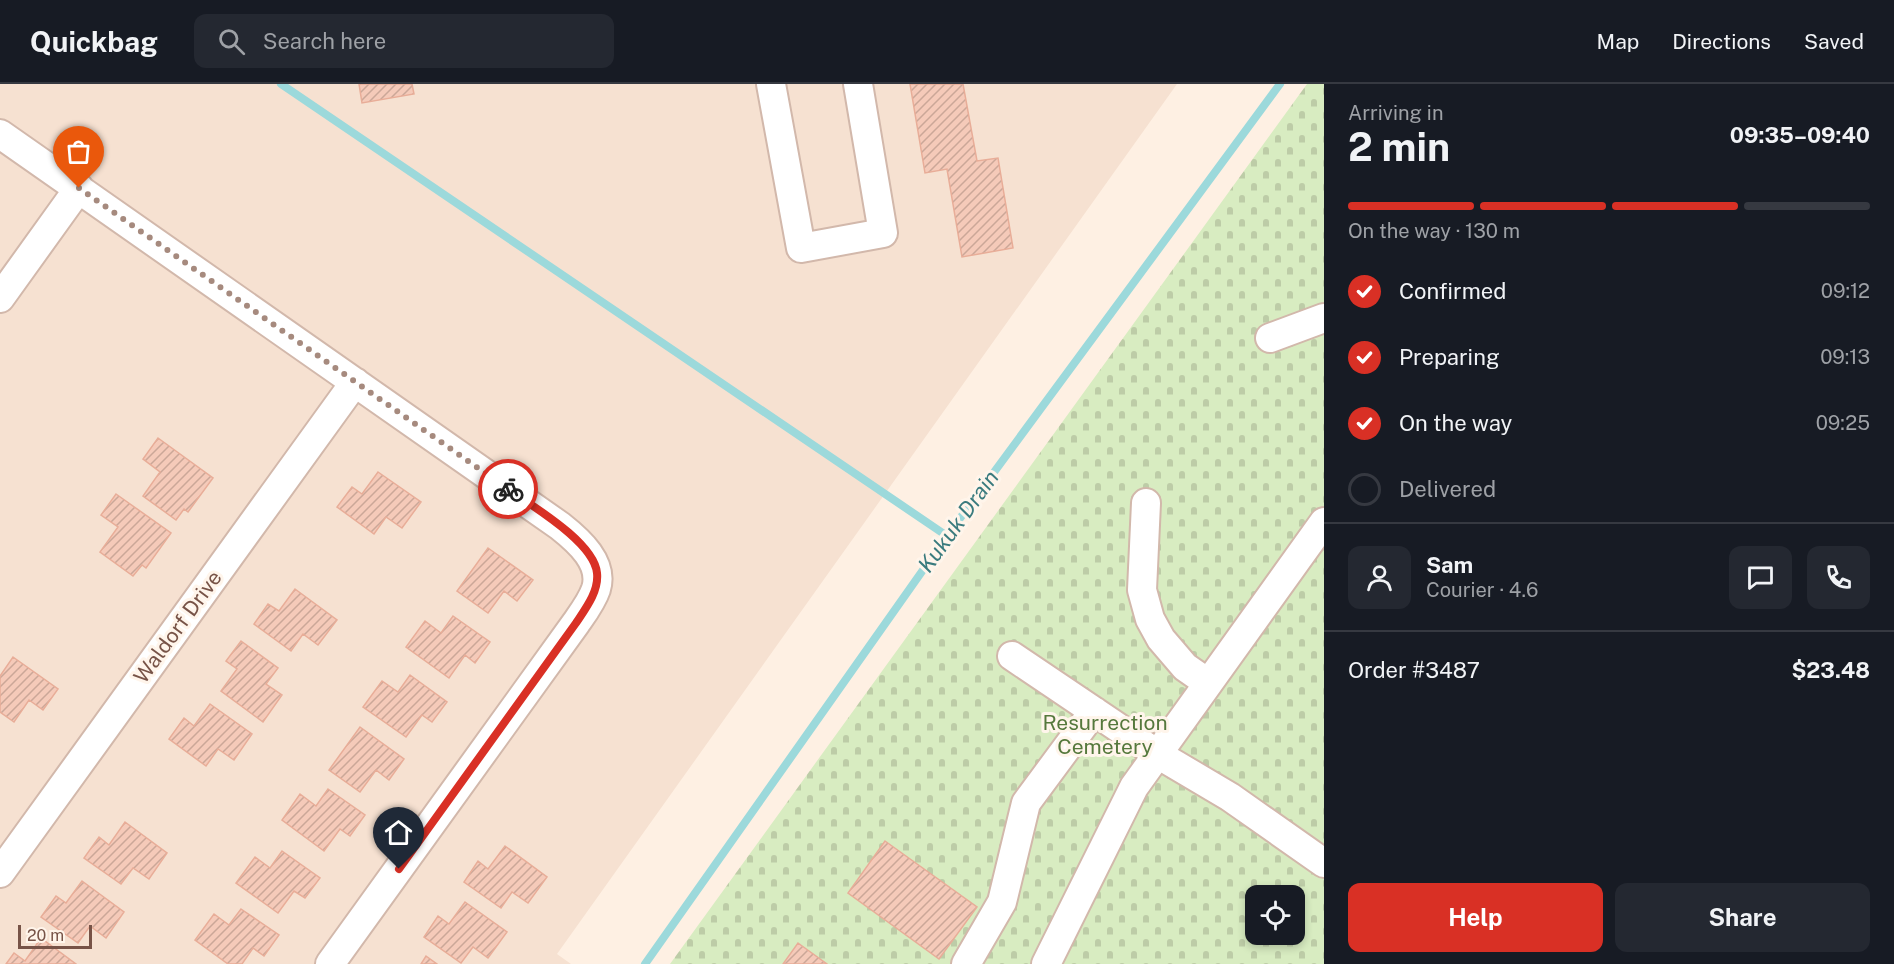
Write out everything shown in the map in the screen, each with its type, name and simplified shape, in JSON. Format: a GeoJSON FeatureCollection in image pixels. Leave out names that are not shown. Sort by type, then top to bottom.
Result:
{"type":"FeatureCollection","features":[{"type":"Feature","properties":{"kind":"street"},"geometry":{"type":"LineString","coordinates":[[771,84],[801,248],[883,233],[858,84]]}},
{"type":"Feature","properties":{"kind":"street"},"geometry":{"type":"LineString","coordinates":[[0,134],[560,526],[579,541],[597,571],[596,589],[576,623],[330,964]]}},
{"type":"Feature","properties":{"kind":"street"},"geometry":{"type":"LineString","coordinates":[[0,298],[79,188]]}},
{"type":"Feature","properties":{"kind":"street"},"geometry":{"type":"LineString","coordinates":[[1270,338],[1324,318]]}},
{"type":"Feature","properties":{"kind":"street","name":"Waldorf Drive"},"geometry":{"type":"LineString","coordinates":[[0,873],[355,382]]}},
{"type":"Feature","properties":{"kind":"street"},"geometry":{"type":"LineString","coordinates":[[1146,503],[1142,590],[1150,619],[1161,639],[1185,667],[1208,683]]}},
{"type":"Feature","properties":{"kind":"street"},"geometry":{"type":"LineString","coordinates":[[1046,964],[1134,787],[1324,522]]}},
{"type":"Feature","properties":{"kind":"street"},"geometry":{"type":"LineString","coordinates":[[1012,656],[1159,755],[1230,797],[1324,863]]}},
{"type":"Feature","properties":{"kind":"street"},"geometry":{"type":"LineString","coordinates":[[966,964],[1002,902],[1026,803],[1094,711]]}},
{"type":"Feature","properties":{"kind":"shaded area"},"geometry":{"type":"Polygon","coordinates":[[[0,84],[1177,84],[557,954],[571,964],[0,964],[0,84]]]}},
{"type":"Feature","properties":{"kind":"green space","name":"Resurrection Cemetery"},"geometry":{"type":"Polygon","coordinates":[[[1307,84],[1324,84],[1324,964],[670,964],[1307,84]]]}},
{"type":"Feature","properties":{"kind":"building"},"geometry":{"type":"Polygon","coordinates":[[[359,84],[412,84],[414,94],[362,103],[359,84]]]}},
{"type":"Feature","properties":{"kind":"building"},"geometry":{"type":"Polygon","coordinates":[[[910,84],[963,84],[977,161],[998,158],[1013,248],[962,257],[947,169],[925,173],[910,84]]]}},
{"type":"Feature","properties":{"kind":"building"},"geometry":{"type":"Polygon","coordinates":[[[158,438],[213,478],[188,512],[184,509],[176,520],[143,496],[160,472],[143,459],[158,438]]]}},
{"type":"Feature","properties":{"kind":"building"},"geometry":{"type":"Polygon","coordinates":[[[378,472],[421,502],[402,528],[386,517],[374,534],[337,507],[352,487],[362,494],[378,472]]]}},
{"type":"Feature","properties":{"kind":"building"},"geometry":{"type":"Polygon","coordinates":[[[116,494],[171,533],[146,568],[142,565],[133,576],[100,552],[118,527],[101,515],[116,494]]]}},
{"type":"Feature","properties":{"kind":"building"},"geometry":{"type":"Polygon","coordinates":[[[488,548],[533,580],[517,601],[504,591],[488,613],[457,591],[488,548]]]}},
{"type":"Feature","properties":{"kind":"building"},"geometry":{"type":"Polygon","coordinates":[[[295,589],[337,620],[318,645],[303,634],[291,651],[254,624],[268,604],[279,611],[295,589]]]}},
{"type":"Feature","properties":{"kind":"building"},"geometry":{"type":"Polygon","coordinates":[[[453,616],[490,642],[475,663],[465,655],[449,678],[406,647],[425,621],[441,633],[453,616]]]}},
{"type":"Feature","properties":{"kind":"building"},"geometry":{"type":"Polygon","coordinates":[[[241,641],[278,668],[266,684],[282,695],[263,722],[221,691],[237,669],[226,661],[241,641]]]}},
{"type":"Feature","properties":{"kind":"building"},"geometry":{"type":"Polygon","coordinates":[[[13,657],[58,689],[43,710],[29,700],[14,722],[0,712],[0,676],[13,657]]]}},
{"type":"Feature","properties":{"kind":"building"},"geometry":{"type":"Polygon","coordinates":[[[410,675],[447,702],[432,722],[422,715],[406,737],[363,707],[382,681],[398,692],[410,675]]]}},
{"type":"Feature","properties":{"kind":"building"},"geometry":{"type":"Polygon","coordinates":[[[210,704],[252,734],[234,760],[218,749],[206,766],[169,739],[184,718],[194,726],[210,704]]]}},
{"type":"Feature","properties":{"kind":"building"},"geometry":{"type":"Polygon","coordinates":[[[360,727],[404,759],[389,780],[376,770],[360,792],[329,770],[360,727]]]}},
{"type":"Feature","properties":{"kind":"building"},"geometry":{"type":"Polygon","coordinates":[[[328,789],[365,815],[350,836],[340,829],[324,851],[282,820],[300,794],[316,806],[328,789]]]}},
{"type":"Feature","properties":{"kind":"building"},"geometry":{"type":"Polygon","coordinates":[[[125,822],[167,853],[149,879],[133,868],[121,884],[84,858],[99,837],[109,845],[125,822]]]}},
{"type":"Feature","properties":{"kind":"building"},"geometry":{"type":"Polygon","coordinates":[[[885,841],[977,907],[939,959],[848,893],[885,841]]]}},
{"type":"Feature","properties":{"kind":"building"},"geometry":{"type":"Polygon","coordinates":[[[505,846],[547,877],[528,903],[512,892],[501,908],[464,882],[478,861],[488,869],[505,846]]]}},
{"type":"Feature","properties":{"kind":"building"},"geometry":{"type":"Polygon","coordinates":[[[282,851],[320,878],[305,898],[294,891],[278,913],[236,883],[255,857],[270,868],[282,851]]]}},
{"type":"Feature","properties":{"kind":"building"},"geometry":{"type":"Polygon","coordinates":[[[82,881],[124,912],[106,938],[90,926],[78,943],[41,917],[56,896],[66,903],[82,881]]]}},
{"type":"Feature","properties":{"kind":"building"},"geometry":{"type":"Polygon","coordinates":[[[465,902],[507,932],[488,958],[473,947],[461,963],[424,937],[438,916],[449,924],[465,902]]]}},
{"type":"Feature","properties":{"kind":"building"},"geometry":{"type":"Polygon","coordinates":[[[241,909],[279,935],[264,956],[253,948],[242,964],[228,964],[195,940],[214,914],[229,925],[241,909]]]}},
{"type":"Feature","properties":{"kind":"building"},"geometry":{"type":"Polygon","coordinates":[[[41,938],[76,964],[6,964],[14,953],[25,961],[41,938]]]}},
{"type":"Feature","properties":{"kind":"building"},"geometry":{"type":"Polygon","coordinates":[[[798,943],[827,964],[783,964],[798,943]]]}},
{"type":"Feature","properties":{"kind":"building"},"geometry":{"type":"Polygon","coordinates":[[[426,956],[437,964],[421,964],[426,956]]]}},
{"type":"Feature","properties":{"kind":"waterway"},"geometry":{"type":"LineString","coordinates":[[281,84],[947,536]]}},
{"type":"Feature","properties":{"kind":"waterway","name":"Kukuk Drain"},"geometry":{"type":"LineString","coordinates":[[645,964],[947,536],[1280,84]]}},
{"type":"Feature","properties":{"kind":"way so far"},"geometry":{"type":"LineString","coordinates":[[79,188],[508,489]]}},
{"type":"Feature","properties":{"kind":"route"},"geometry":{"type":"LineString","coordinates":[[399,869],[576,623],[596,589],[597,571],[579,541],[508,489]]}}]}
